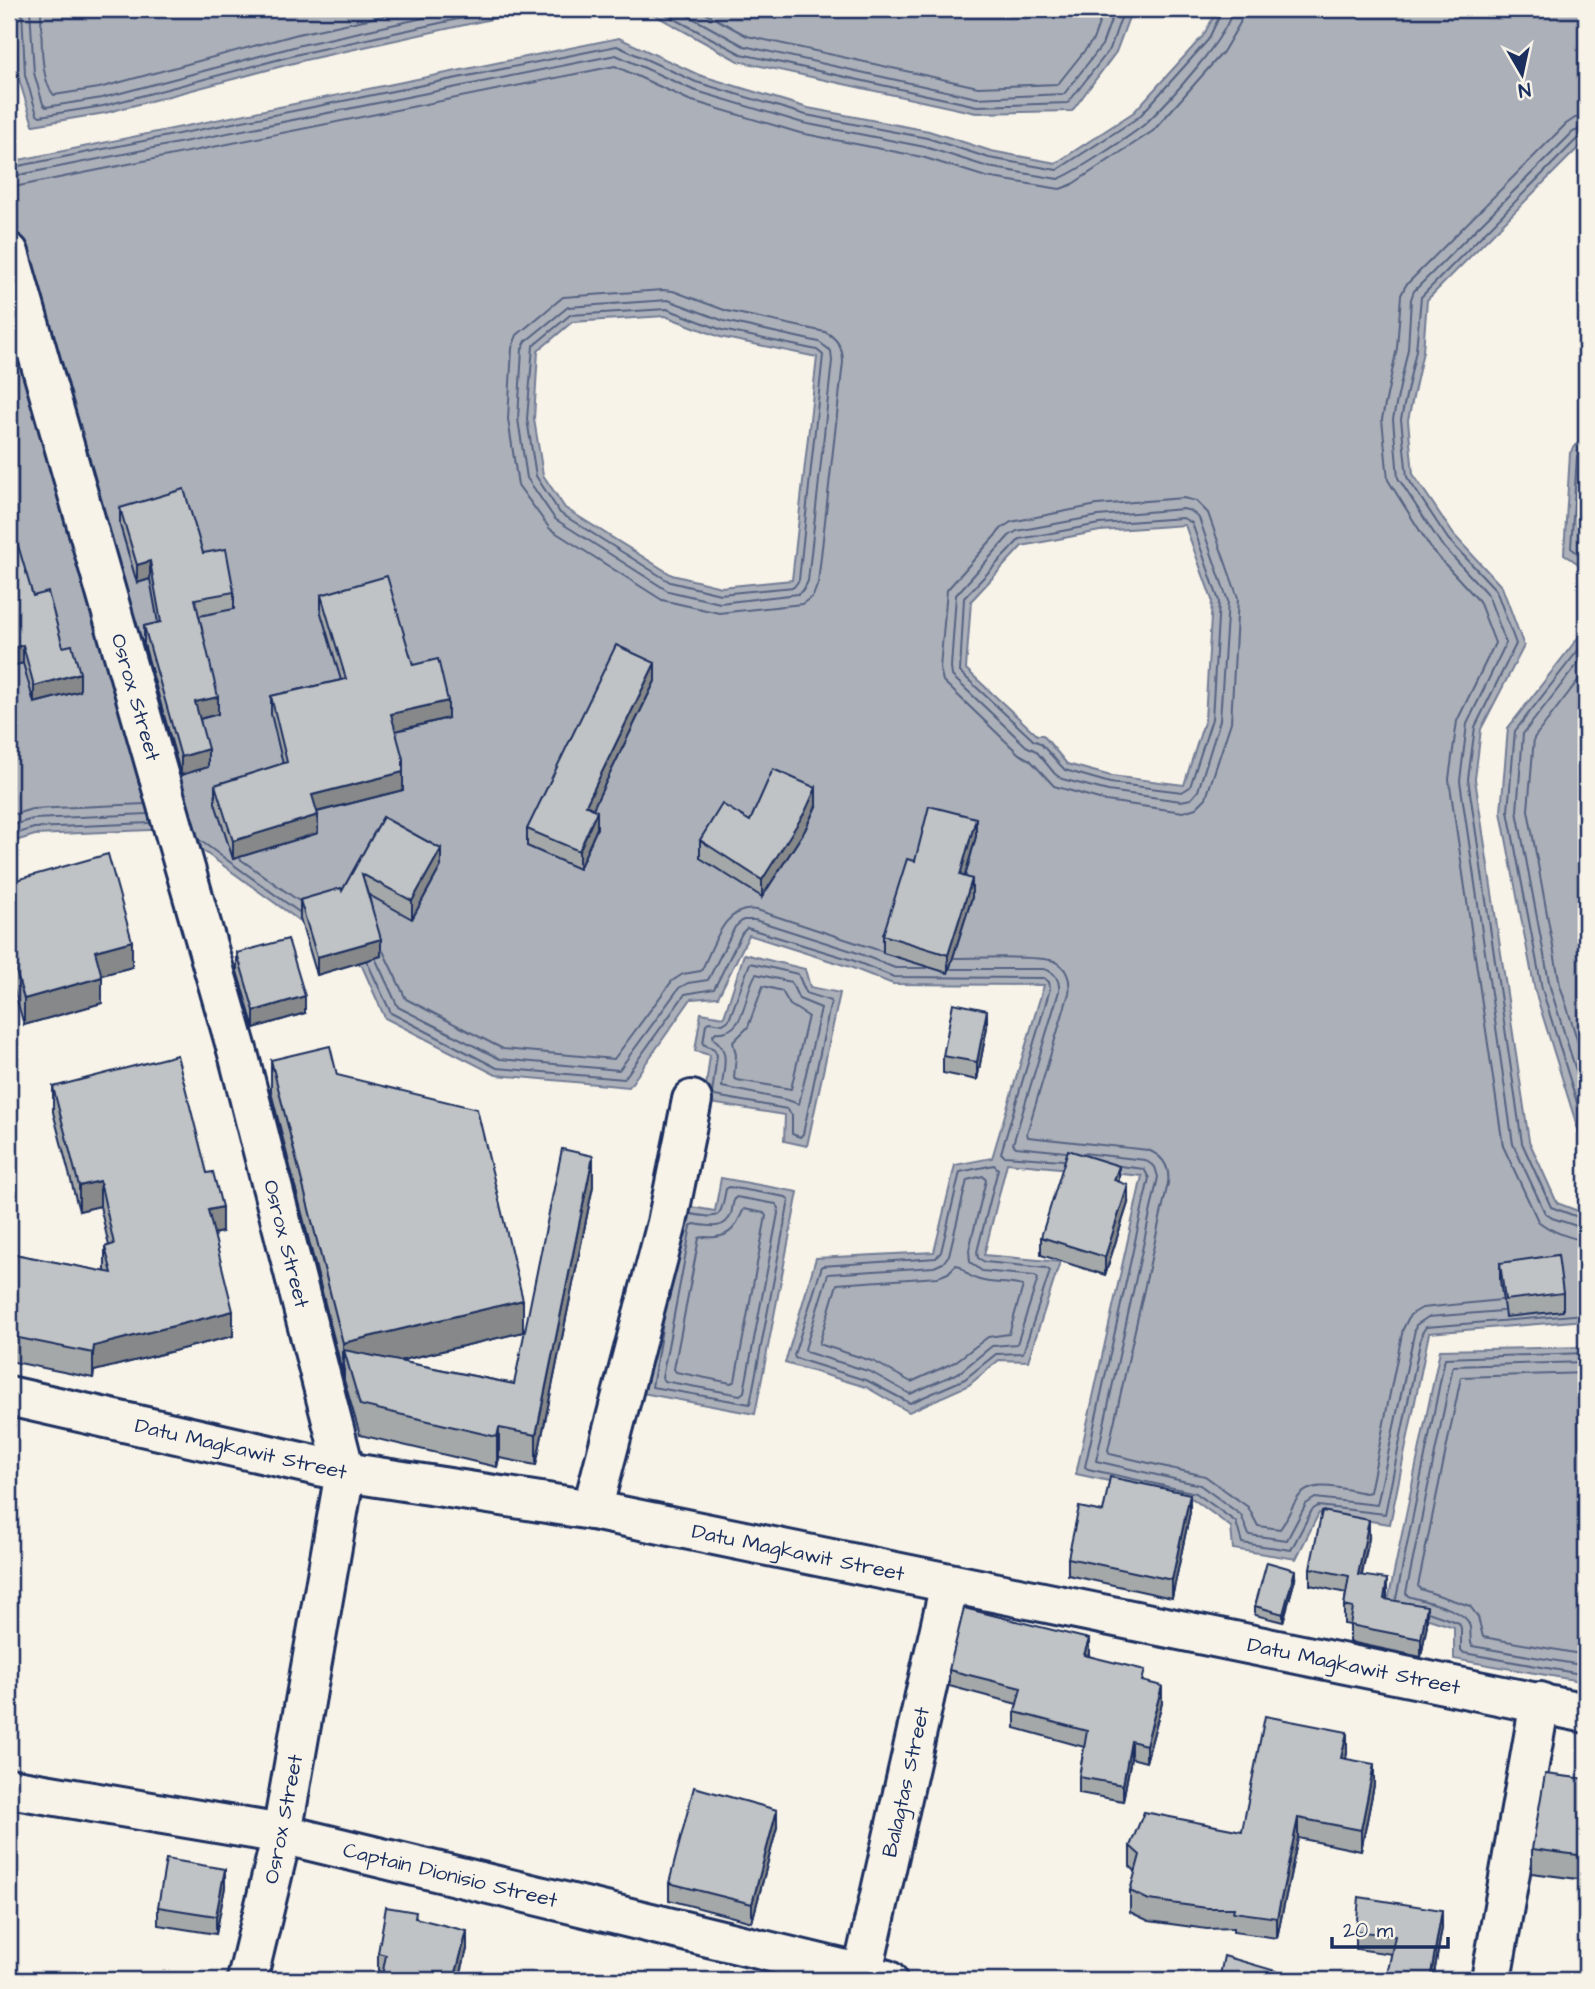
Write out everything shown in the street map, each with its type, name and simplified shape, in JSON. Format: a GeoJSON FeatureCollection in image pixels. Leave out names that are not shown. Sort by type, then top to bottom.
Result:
{"type":"FeatureCollection","features":[{"type":"Feature","properties":{"kind":"street","name":"Osrox Street"},"geometry":{"type":"LineString","coordinates":[[10,258],[239,1056],[345,1472],[282,1834],[247,1980]]}},
{"type":"Feature","properties":{"kind":"street"},"geometry":{"type":"LineString","coordinates":[[592,1510],[667,1223],[692,1100]]}},
{"type":"Feature","properties":{"kind":"street","name":"Datu Magkawit Street"},"geometry":{"type":"LineString","coordinates":[[9,1396],[345,1472],[592,1510],[1586,1713]]}},
{"type":"Feature","properties":{"kind":"street","name":"Balagtas Street"},"geometry":{"type":"LineString","coordinates":[[870,1978],[950,1584]]}},
{"type":"Feature","properties":{"kind":"street"},"geometry":{"type":"LineString","coordinates":[[1491,1980],[1540,1702]]}},
{"type":"Feature","properties":{"kind":"street","name":"Captain Dionisio Street"},"geometry":{"type":"LineString","coordinates":[[9,1788],[282,1834],[870,1978]]}},
{"type":"Feature","properties":{"kind":"water"},"geometry":{"type":"Polygon","coordinates":[[[15,9],[537,9],[305,60],[105,113],[33,125],[18,76],[15,9]]]}},
{"type":"Feature","properties":{"kind":"water"},"geometry":{"type":"Polygon","coordinates":[[[644,9],[1132,9],[1116,52],[1072,111],[976,113],[738,61],[644,9]]]}},
{"type":"Feature","properties":{"kind":"water"},"geometry":{"type":"Polygon","coordinates":[[[1218,9],[1586,9],[1586,140],[1427,300],[1423,351],[1408,420],[1413,474],[1454,535],[1502,587],[1524,646],[1481,729],[1475,779],[1529,1141],[1557,1203],[1586,1214],[1586,1320],[1429,1333],[1390,1524],[1319,1513],[1296,1559],[1233,1549],[1231,1527],[1193,1499],[1076,1474],[1142,1176],[1007,1163],[984,1255],[1060,1262],[1028,1361],[999,1360],[969,1385],[909,1412],[866,1387],[785,1363],[816,1258],[934,1252],[955,1165],[992,1158],[1044,985],[893,984],[850,967],[749,935],[718,997],[691,999],[629,1087],[496,1075],[385,1018],[362,966],[173,829],[35,835],[9,843],[9,162],[619,38],[699,75],[808,108],[929,131],[991,151],[1056,163],[1134,112],[1203,36],[1218,9]],[[665,316],[572,322],[538,351],[534,419],[543,475],[565,508],[672,575],[721,587],[792,580],[817,357],[720,337],[665,316]],[[1185,525],[1100,531],[1022,546],[971,601],[966,669],[1037,735],[1043,735],[1067,764],[1111,776],[1184,785],[1205,719],[1212,600],[1185,525]]]}},
{"type":"Feature","properties":{"kind":"water"},"geometry":{"type":"Polygon","coordinates":[[[1586,433],[1586,569],[1564,554],[1570,453],[1586,433]]]}},
{"type":"Feature","properties":{"kind":"water"},"geometry":{"type":"Polygon","coordinates":[[[1581,634],[1586,637],[1586,1155],[1535,991],[1501,812],[1508,728],[1581,634]]]}},
{"type":"Feature","properties":{"kind":"water"},"geometry":{"type":"Polygon","coordinates":[[[744,954],[805,969],[810,987],[840,993],[807,1146],[784,1141],[785,1115],[704,1102],[710,1055],[695,1051],[701,1013],[724,1017],[744,954]]]}},
{"type":"Feature","properties":{"kind":"water"},"geometry":{"type":"Polygon","coordinates":[[[721,1178],[798,1192],[755,1414],[642,1393],[679,1205],[715,1211],[721,1178]]]}},
{"type":"Feature","properties":{"kind":"water"},"geometry":{"type":"Polygon","coordinates":[[[1586,1347],[1586,1682],[1454,1659],[1454,1627],[1387,1606],[1440,1350],[1586,1347]]]}},
{"type":"Feature","properties":{"kind":"building"},"geometry":{"type":"Polygon","coordinates":[[[184,489],[203,553],[226,549],[234,592],[195,599],[218,697],[195,702],[208,749],[181,757],[144,626],[161,622],[150,561],[137,565],[120,508],[184,489]]]}},
{"type":"Feature","properties":{"kind":"building"},"geometry":{"type":"Polygon","coordinates":[[[9,515],[33,596],[48,592],[63,647],[72,645],[80,673],[34,686],[23,645],[9,649],[9,515]]]}},
{"type":"Feature","properties":{"kind":"building"},"geometry":{"type":"Polygon","coordinates":[[[387,576],[413,665],[438,659],[448,701],[391,714],[403,759],[403,772],[312,795],[318,815],[233,841],[215,785],[287,762],[271,696],[346,679],[321,595],[387,576]]]}},
{"type":"Feature","properties":{"kind":"building"},"geometry":{"type":"Polygon","coordinates":[[[616,645],[655,663],[586,805],[597,811],[579,851],[527,829],[616,645]]]}},
{"type":"Feature","properties":{"kind":"building"},"geometry":{"type":"Polygon","coordinates":[[[773,769],[816,788],[805,812],[762,880],[700,840],[722,804],[750,821],[773,769]]]}},
{"type":"Feature","properties":{"kind":"building"},"geometry":{"type":"Polygon","coordinates":[[[929,806],[976,818],[960,875],[972,879],[948,955],[883,935],[907,859],[915,861],[929,806]]]}},
{"type":"Feature","properties":{"kind":"building"},"geometry":{"type":"Polygon","coordinates":[[[383,817],[441,849],[412,901],[362,874],[381,939],[317,957],[300,900],[341,888],[342,891],[383,817]]]}},
{"type":"Feature","properties":{"kind":"building"},"geometry":{"type":"Polygon","coordinates":[[[108,854],[132,941],[95,951],[102,977],[24,999],[9,946],[9,882],[108,854]]]}},
{"type":"Feature","properties":{"kind":"building"},"geometry":{"type":"Polygon","coordinates":[[[288,939],[305,996],[254,1011],[237,953],[288,939]]]}},
{"type":"Feature","properties":{"kind":"building"},"geometry":{"type":"Polygon","coordinates":[[[953,1003],[987,1010],[977,1062],[943,1056],[953,1003]]]}},
{"type":"Feature","properties":{"kind":"building"},"geometry":{"type":"Polygon","coordinates":[[[330,1046],[337,1075],[477,1109],[523,1300],[343,1343],[271,1060],[330,1046]]]}},
{"type":"Feature","properties":{"kind":"building"},"geometry":{"type":"Polygon","coordinates":[[[177,1055],[207,1173],[213,1172],[222,1207],[208,1210],[233,1311],[94,1346],[93,1353],[9,1336],[9,1253],[112,1273],[105,1247],[114,1244],[100,1181],[79,1186],[53,1087],[177,1055]]]}},
{"type":"Feature","properties":{"kind":"building"},"geometry":{"type":"Polygon","coordinates":[[[562,1149],[593,1156],[536,1435],[499,1428],[497,1437],[360,1405],[344,1350],[514,1384],[562,1149]]]}},
{"type":"Feature","properties":{"kind":"building"},"geometry":{"type":"Polygon","coordinates":[[[1068,1150],[1119,1166],[1114,1180],[1128,1185],[1105,1257],[1041,1237],[1068,1150]]]}},
{"type":"Feature","properties":{"kind":"building"},"geometry":{"type":"Polygon","coordinates":[[[1558,1255],[1563,1293],[1505,1300],[1500,1263],[1558,1255]]]}},
{"type":"Feature","properties":{"kind":"building"},"geometry":{"type":"Polygon","coordinates":[[[1110,1477],[1190,1494],[1172,1580],[1068,1558],[1079,1507],[1103,1512],[1110,1477]]]}},
{"type":"Feature","properties":{"kind":"building"},"geometry":{"type":"Polygon","coordinates":[[[1322,1511],[1369,1520],[1358,1575],[1387,1579],[1384,1599],[1427,1606],[1421,1639],[1350,1625],[1353,1608],[1344,1606],[1349,1576],[1310,1568],[1322,1511]]]}},
{"type":"Feature","properties":{"kind":"building"},"geometry":{"type":"Polygon","coordinates":[[[1267,1562],[1295,1570],[1283,1614],[1255,1606],[1267,1562]]]}},
{"type":"Feature","properties":{"kind":"building"},"geometry":{"type":"Polygon","coordinates":[[[964,1608],[1089,1639],[1084,1655],[1145,1670],[1142,1681],[1162,1686],[1146,1745],[1131,1741],[1123,1785],[1079,1777],[1087,1731],[1015,1712],[1021,1688],[949,1670],[964,1608]]]}},
{"type":"Feature","properties":{"kind":"building"},"geometry":{"type":"Polygon","coordinates":[[[1265,1716],[1347,1732],[1341,1758],[1374,1764],[1361,1830],[1298,1818],[1277,1918],[1233,1912],[1234,1908],[1207,1908],[1149,1900],[1130,1891],[1140,1855],[1130,1846],[1144,1812],[1242,1831],[1265,1716]]]}},
{"type":"Feature","properties":{"kind":"building"},"geometry":{"type":"Polygon","coordinates":[[[1545,1774],[1586,1779],[1586,1856],[1532,1849],[1545,1774]]]}},
{"type":"Feature","properties":{"kind":"building"},"geometry":{"type":"Polygon","coordinates":[[[694,1787],[777,1810],[752,1904],[669,1883],[694,1787]]]}},
{"type":"Feature","properties":{"kind":"building"},"geometry":{"type":"Polygon","coordinates":[[[166,1859],[225,1869],[216,1916],[158,1907],[166,1859]]]}},
{"type":"Feature","properties":{"kind":"building"},"geometry":{"type":"Polygon","coordinates":[[[1359,1897],[1442,1910],[1430,1980],[1386,1980],[1395,1936],[1356,1931],[1359,1897]]]}},
{"type":"Feature","properties":{"kind":"building"},"geometry":{"type":"Polygon","coordinates":[[[386,1907],[416,1912],[415,1918],[467,1931],[454,1980],[403,1980],[382,1976],[386,1955],[378,1953],[386,1907]]]}},
{"type":"Feature","properties":{"kind":"building"},"geometry":{"type":"Polygon","coordinates":[[[1224,1956],[1307,1980],[1219,1980],[1224,1956]]]}}]}
